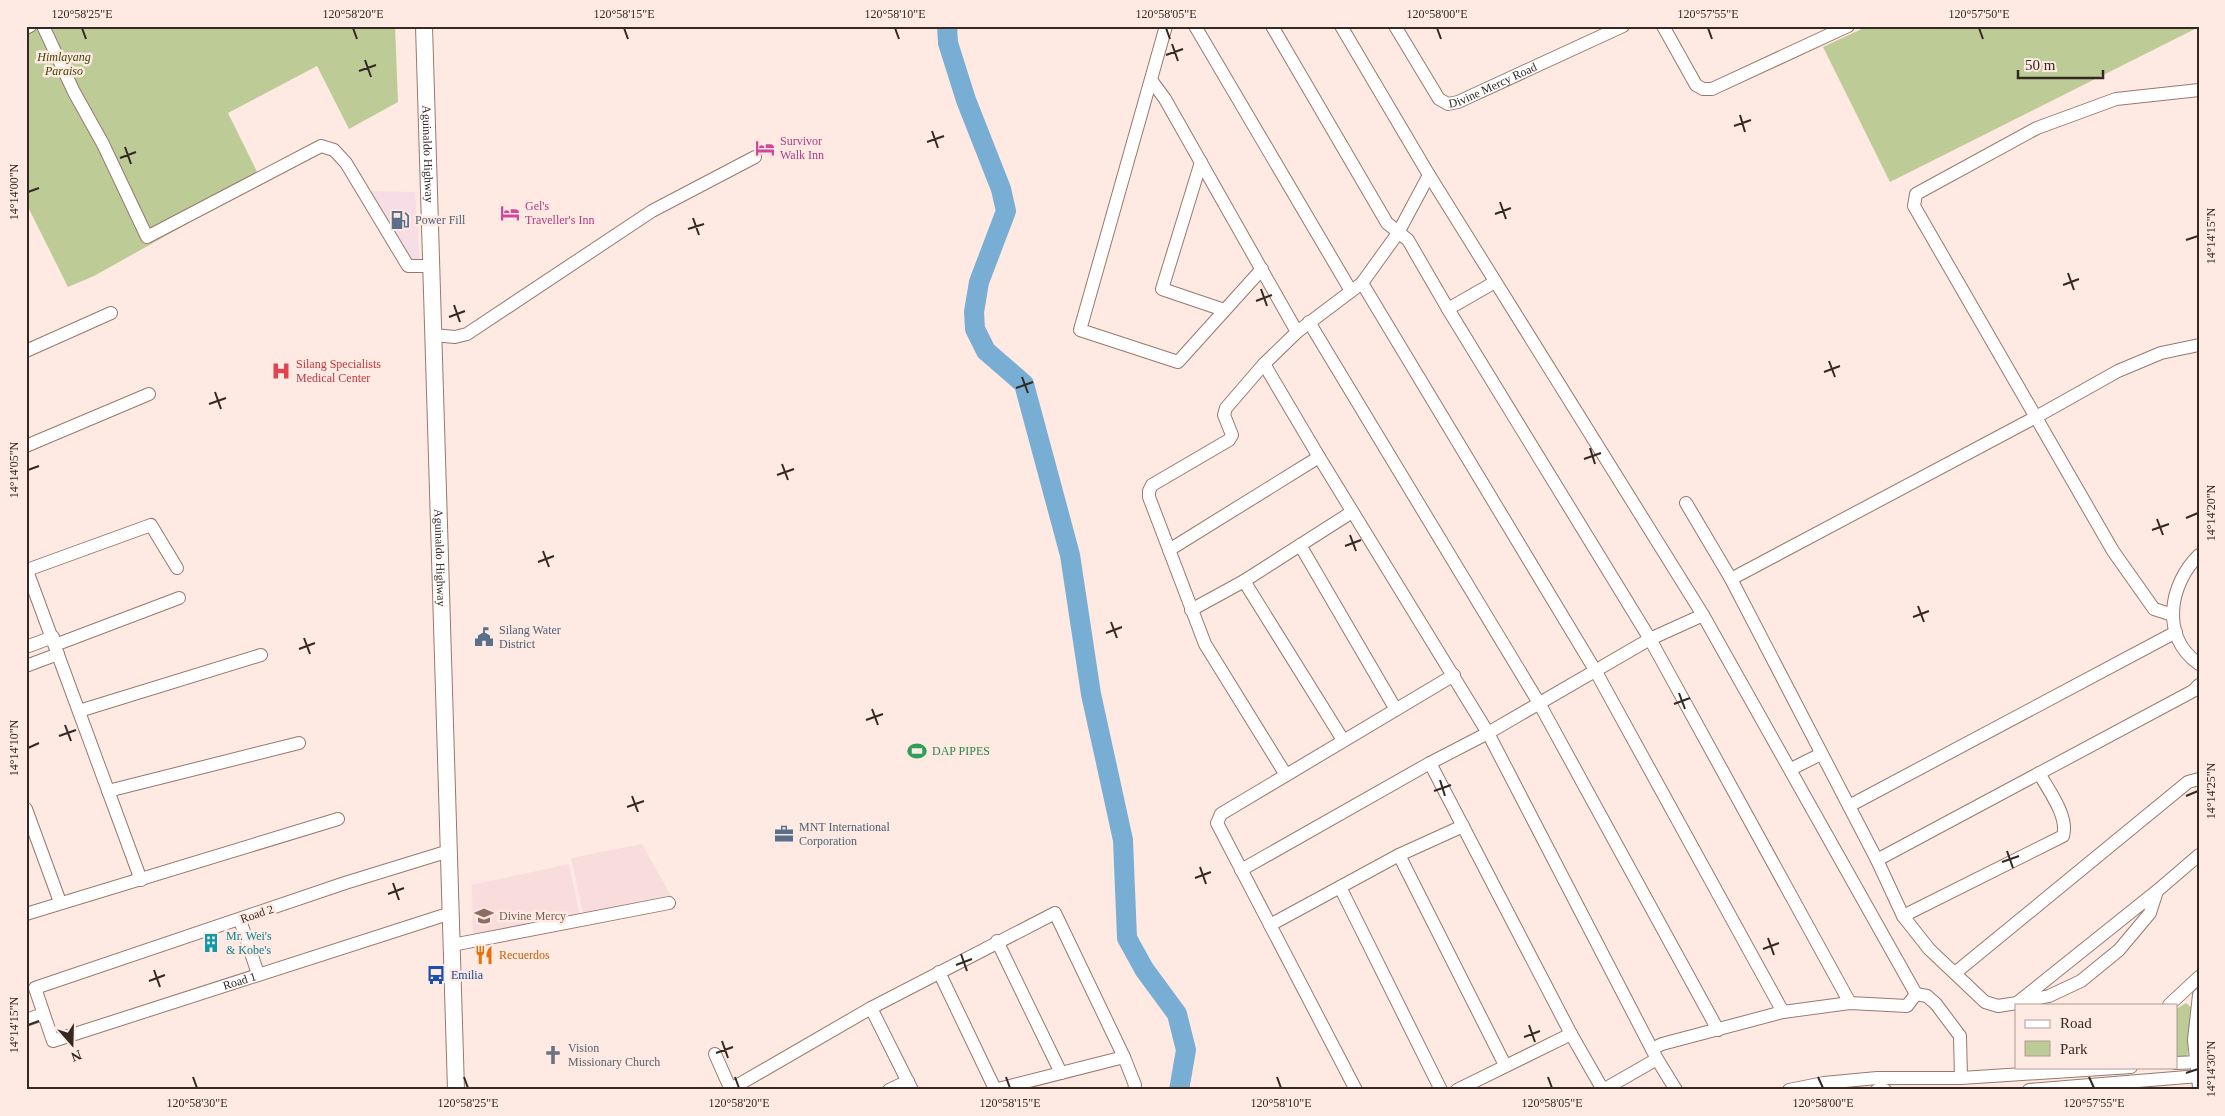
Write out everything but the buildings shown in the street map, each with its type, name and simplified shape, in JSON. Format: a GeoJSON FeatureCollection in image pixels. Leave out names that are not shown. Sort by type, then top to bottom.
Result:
{"type":"FeatureCollection","features":[{"type":"Feature","properties":{"kind":"main road","name":"Aguinaldo Highway"},"geometry":{"type":"LineString","coordinates":[[424,26],[456,1090]]}},
{"type":"Feature","properties":{"kind":"street"},"geometry":{"type":"LineString","coordinates":[[26,28],[30,26]]}},
{"type":"Feature","properties":{"kind":"street"},"geometry":{"type":"LineString","coordinates":[[43,26],[74,92],[103,144],[147,237],[321,146],[334,150],[346,163],[408,266],[432,266]]}},
{"type":"Feature","properties":{"kind":"street"},"geometry":{"type":"LineString","coordinates":[[1166,26],[1080,330],[1178,362],[1262,269]]}},
{"type":"Feature","properties":{"kind":"street"},"geometry":{"type":"LineString","coordinates":[[1195,26],[1595,670],[1783,1012]]}},
{"type":"Feature","properties":{"kind":"street"},"geometry":{"type":"LineString","coordinates":[[1272,26],[1387,223],[1408,240],[1448,309],[1650,639],[1850,1004]]}},
{"type":"Feature","properties":{"kind":"street"},"geometry":{"type":"LineString","coordinates":[[1342,26],[1495,282],[1703,615],[1916,994]]}},
{"type":"Feature","properties":{"kind":"street","name":"Divine Mercy Road"},"geometry":{"type":"LineString","coordinates":[[1394,26],[1439,98],[1448,104],[1458,102],[1623,26]]}},
{"type":"Feature","properties":{"kind":"street"},"geometry":{"type":"LineString","coordinates":[[1663,26],[1696,85],[1704,89],[1712,88],[1848,26]]}},
{"type":"Feature","properties":{"kind":"street"},"geometry":{"type":"LineString","coordinates":[[1151,80],[1166,99],[1297,332]]}},
{"type":"Feature","properties":{"kind":"street"},"geometry":{"type":"LineString","coordinates":[[2173,615],[2154,609],[2113,551],[1914,206],[1916,194],[2036,128],[2116,99],[2199,90]]}},
{"type":"Feature","properties":{"kind":"street"},"geometry":{"type":"LineString","coordinates":[[434,335],[455,337],[467,334],[652,211],[755,156]]}},
{"type":"Feature","properties":{"kind":"street"},"geometry":{"type":"LineString","coordinates":[[1201,162],[1162,289],[1224,310]]}},
{"type":"Feature","properties":{"kind":"street"},"geometry":{"type":"LineString","coordinates":[[1286,775],[1205,644],[1149,497],[1149,491],[1152,486],[1229,440],[1232,436],[1232,430],[1224,411],[1264,364],[1297,332],[1356,287],[1398,233],[1430,175]]}},
{"type":"Feature","properties":{"kind":"street"},"geometry":{"type":"LineString","coordinates":[[1448,309],[1495,282]]}},
{"type":"Feature","properties":{"kind":"street"},"geometry":{"type":"LineString","coordinates":[[26,351],[111,313]]}},
{"type":"Feature","properties":{"kind":"street"},"geometry":{"type":"LineString","coordinates":[[1310,322],[1539,703],[1718,1030]]}},
{"type":"Feature","properties":{"kind":"street"},"geometry":{"type":"LineString","coordinates":[[1732,579],[2036,417],[2118,371],[2161,353],[2199,345]]}},
{"type":"Feature","properties":{"kind":"street"},"geometry":{"type":"LineString","coordinates":[[1264,364],[1352,512],[1488,733],[1655,1054],[1676,1090]]}},
{"type":"Feature","properties":{"kind":"street"},"geometry":{"type":"LineString","coordinates":[[26,446],[149,394]]}},
{"type":"Feature","properties":{"kind":"street"},"geometry":{"type":"LineString","coordinates":[[1169,550],[1319,457]]}},
{"type":"Feature","properties":{"kind":"street"},"geometry":{"type":"LineString","coordinates":[[1686,503],[1732,579],[1877,860],[1903,916],[1930,949],[1985,1002],[1998,1006],[2017,1003],[2049,996],[2081,981],[2119,950],[2150,913],[2158,891]]}},
{"type":"Feature","properties":{"kind":"street"},"geometry":{"type":"LineString","coordinates":[[1191,610],[1244,581],[1352,512]]}},
{"type":"Feature","properties":{"kind":"street"},"geometry":{"type":"LineString","coordinates":[[140,880],[27,569],[151,525],[177,568]]}},
{"type":"Feature","properties":{"kind":"street"},"geometry":{"type":"LineString","coordinates":[[1300,545],[1395,708]]}},
{"type":"Feature","properties":{"kind":"street"},"geometry":{"type":"LineString","coordinates":[[2199,555],[2183,572],[2175,593],[2173,615],[2176,632],[2184,648],[2199,664]]}},
{"type":"Feature","properties":{"kind":"street"},"geometry":{"type":"LineString","coordinates":[[1244,581],[1344,740]]}},
{"type":"Feature","properties":{"kind":"street"},"geometry":{"type":"LineString","coordinates":[[26,666],[55,645],[179,598]]}},
{"type":"Feature","properties":{"kind":"street"},"geometry":{"type":"LineString","coordinates":[[1241,870],[1430,763],[1488,733],[1650,639],[1703,615]]}},
{"type":"Feature","properties":{"kind":"street"},"geometry":{"type":"LineString","coordinates":[[1849,806],[2176,632]]}},
{"type":"Feature","properties":{"kind":"street"},"geometry":{"type":"LineString","coordinates":[[26,647],[55,645]]}},
{"type":"Feature","properties":{"kind":"street"},"geometry":{"type":"LineString","coordinates":[[79,711],[261,655]]}},
{"type":"Feature","properties":{"kind":"street"},"geometry":{"type":"LineString","coordinates":[[1356,1090],[1217,823],[1222,814],[1395,708],[1454,675]]}},
{"type":"Feature","properties":{"kind":"street"},"geometry":{"type":"LineString","coordinates":[[1877,860],[2193,691],[2199,685]]}},
{"type":"Feature","properties":{"kind":"street"},"geometry":{"type":"LineString","coordinates":[[108,791],[300,743]]}},
{"type":"Feature","properties":{"kind":"street"},"geometry":{"type":"LineString","coordinates":[[1791,769],[1821,754]]}},
{"type":"Feature","properties":{"kind":"street"},"geometry":{"type":"LineString","coordinates":[[1430,763],[1571,1034],[1603,1090],[1655,1054],[1662,1044],[1783,1012],[1850,1004],[1907,1006],[1916,994]]}},
{"type":"Feature","properties":{"kind":"street"},"geometry":{"type":"LineString","coordinates":[[1903,916],[2062,836],[2065,829],[2063,818],[2040,773]]}},
{"type":"Feature","properties":{"kind":"street"},"geometry":{"type":"LineString","coordinates":[[1955,973],[2188,782],[2199,779]]}},
{"type":"Feature","properties":{"kind":"street"},"geometry":{"type":"LineString","coordinates":[[26,809],[60,902]]}},
{"type":"Feature","properties":{"kind":"street"},"geometry":{"type":"LineString","coordinates":[[26,914],[60,902],[140,880],[338,819]]}},
{"type":"Feature","properties":{"kind":"street"},"geometry":{"type":"LineString","coordinates":[[1270,925],[1398,855],[1463,826]]}},
{"type":"Feature","properties":{"kind":"street","name":"Road 2"},"geometry":{"type":"LineString","coordinates":[[43,1014],[35,988],[345,883],[449,851]]}},
{"type":"Feature","properties":{"kind":"street"},"geometry":{"type":"LineString","coordinates":[[1398,855],[1506,1065]]}},
{"type":"Feature","properties":{"kind":"street"},"geometry":{"type":"LineString","coordinates":[[2017,1003],[2158,891],[2199,855]]}},
{"type":"Feature","properties":{"kind":"street"},"geometry":{"type":"LineString","coordinates":[[1340,888],[1441,1090]]}},
{"type":"Feature","properties":{"kind":"street"},"geometry":{"type":"LineString","coordinates":[[452,945],[668,903]]}},
{"type":"Feature","properties":{"kind":"street","name":"Road 1"},"geometry":{"type":"LineString","coordinates":[[43,1014],[53,1041],[451,913]]}},
{"type":"Feature","properties":{"kind":"street"},"geometry":{"type":"LineString","coordinates":[[715,1054],[731,1090],[871,1008],[997,941],[1055,913],[1124,1057],[1134,1090]]}},
{"type":"Feature","properties":{"kind":"street"},"geometry":{"type":"LineString","coordinates":[[240,920],[258,974]]}},
{"type":"Feature","properties":{"kind":"street"},"geometry":{"type":"LineString","coordinates":[[997,941],[1061,1073]]}},
{"type":"Feature","properties":{"kind":"street"},"geometry":{"type":"LineString","coordinates":[[939,972],[994,1090],[1124,1057]]}},
{"type":"Feature","properties":{"kind":"street"},"geometry":{"type":"LineString","coordinates":[[2170,1004],[2199,977]]}},
{"type":"Feature","properties":{"kind":"street"},"geometry":{"type":"LineString","coordinates":[[1916,994],[1927,996],[1936,1004],[1960,1036],[1961,1078]]}},
{"type":"Feature","properties":{"kind":"street"},"geometry":{"type":"LineString","coordinates":[[2030,1090],[2198,1080],[2194,1040],[2199,995]]}},
{"type":"Feature","properties":{"kind":"street"},"geometry":{"type":"LineString","coordinates":[[871,1008],[910,1085],[889,1090]]}},
{"type":"Feature","properties":{"kind":"street"},"geometry":{"type":"LineString","coordinates":[[26,1020],[43,1014]]}},
{"type":"Feature","properties":{"kind":"street"},"geometry":{"type":"LineString","coordinates":[[1457,1090],[1571,1034]]}},
{"type":"Feature","properties":{"kind":"street"},"geometry":{"type":"LineString","coordinates":[[2178,1064],[2197,1062]]}},
{"type":"Feature","properties":{"kind":"street"},"geometry":{"type":"LineString","coordinates":[[1789,1090],[1824,1083],[1877,1078],[1961,1078],[2111,1068]]}},
{"type":"Feature","properties":{"kind":"street"},"geometry":{"type":"LineString","coordinates":[[1877,1090],[1884,1090]]}},
{"type":"Feature","properties":{"kind":"shaded area","name":"Power Fill"},"geometry":{"type":"Polygon","coordinates":[[[367,191],[415,192],[420,262],[412,263],[367,191]]]}},
{"type":"Feature","properties":{"kind":"shaded area"},"geometry":{"type":"Polygon","coordinates":[[[642,844],[671,896],[583,914],[571,858],[642,844]]]}},
{"type":"Feature","properties":{"kind":"shaded area"},"geometry":{"type":"Polygon","coordinates":[[[569,864],[580,917],[473,938],[472,885],[569,864]]]}},
{"type":"Feature","properties":{"kind":"green space","name":"Himlayang Paraiso"},"geometry":{"type":"Polygon","coordinates":[[[26,26],[395,26],[398,102],[349,129],[317,66],[228,113],[262,182],[94,276],[68,287],[26,203],[26,26]]]}},
{"type":"Feature","properties":{"kind":"green space"},"geometry":{"type":"Polygon","coordinates":[[[1868,26],[2199,27],[1890,182],[1823,47],[1868,26]]]}},
{"type":"Feature","properties":{"kind":"green space"},"geometry":{"type":"Polygon","coordinates":[[[2186,1003],[2192,1008],[2187,1061],[2178,1061],[2178,1008],[2186,1003]]]}},
{"type":"Feature","properties":{"kind":"waterway"},"geometry":{"type":"LineString","coordinates":[[947,26],[948,43],[966,100],[1001,189],[1006,211],[979,282],[974,312],[975,329],[986,351],[1024,384],[1070,555],[1091,694],[1123,840],[1127,938],[1144,969],[1177,1014],[1186,1050],[1179,1090]]}},
{"type":"Feature","properties":{"kind":"place","name":"Survivor Walk Inn"},"geometry":{"type":"Point","coordinates":[765,148]}},
{"type":"Feature","properties":{"kind":"place","name":"Gel's Traveller's Inn"},"geometry":{"type":"Point","coordinates":[510,213]}},
{"type":"Feature","properties":{"kind":"place","name":"Power Fill"},"geometry":{"type":"Point","coordinates":[400,220]}},
{"type":"Feature","properties":{"kind":"place","name":"Silang Specialists Medical Center"},"geometry":{"type":"Point","coordinates":[281,371]}},
{"type":"Feature","properties":{"kind":"place","name":"Silang Water District"},"geometry":{"type":"Point","coordinates":[484,637]}},
{"type":"Feature","properties":{"kind":"place","name":"DAP PIPES"},"geometry":{"type":"Point","coordinates":[917,751]}},
{"type":"Feature","properties":{"kind":"place","name":"MNT International Corporation"},"geometry":{"type":"Point","coordinates":[784,834]}},
{"type":"Feature","properties":{"kind":"place","name":"Divine Mercy"},"geometry":{"type":"Point","coordinates":[484,916]}},
{"type":"Feature","properties":{"kind":"place","name":"Mr. Wei's & Kobe's"},"geometry":{"type":"Point","coordinates":[211,943]}},
{"type":"Feature","properties":{"kind":"place","name":"Recuerdos"},"geometry":{"type":"Point","coordinates":[484,955]}},
{"type":"Feature","properties":{"kind":"place","name":"Emilia"},"geometry":{"type":"Point","coordinates":[436,975]}},
{"type":"Feature","properties":{"kind":"place","name":"Vision Missionary Church"},"geometry":{"type":"Point","coordinates":[553,1055]}}]}
